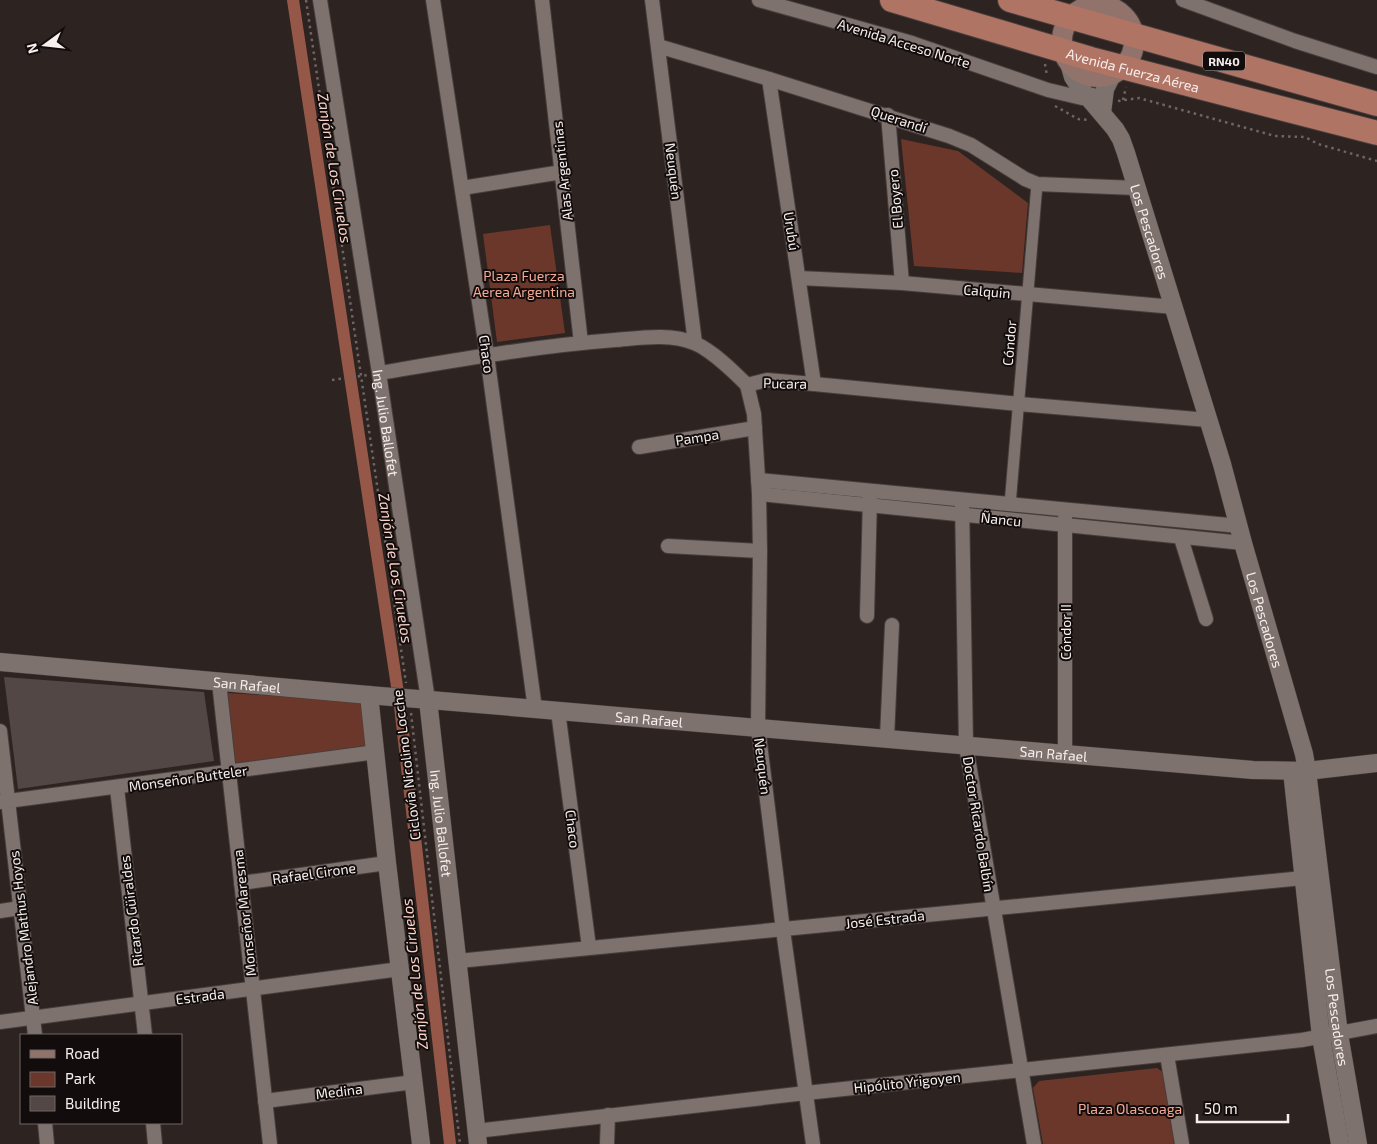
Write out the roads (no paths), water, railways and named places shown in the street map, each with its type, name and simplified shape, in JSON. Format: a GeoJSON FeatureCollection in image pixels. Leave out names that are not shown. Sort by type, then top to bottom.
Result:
{"type":"FeatureCollection","features":[{"type":"Feature","properties":{"kind":"highway","name":"Avenida Fuerza Aérea"},"geometry":{"type":"LineString","coordinates":[[892,0],[1114,77],[1377,133]]}},
{"type":"Feature","properties":{"kind":"highway","name":"RN40"},"geometry":{"type":"LineString","coordinates":[[1010,0],[1078,9],[1132,30],[1377,104]]}},
{"type":"Feature","properties":{"kind":"main road"},"geometry":{"type":"LineString","coordinates":[[1114,77],[1131,58],[1134,47],[1125,0]]}},
{"type":"Feature","properties":{"kind":"main road"},"geometry":{"type":"LineString","coordinates":[[1063,59],[1062,39],[1064,27],[1078,9]]}},
{"type":"Feature","properties":{"kind":"street","name":"Ing. Julio Ballofet"},"geometry":{"type":"LineString","coordinates":[[320,0],[379,373],[416,699],[458,961],[477,1137]]}},
{"type":"Feature","properties":{"kind":"street","name":"Chaco"},"geometry":{"type":"LineString","coordinates":[[433,0],[487,355],[535,709]]}},
{"type":"Feature","properties":{"kind":"street","name":"Alas Argentinas"},"geometry":{"type":"LineString","coordinates":[[542,0],[581,343]]}},
{"type":"Feature","properties":{"kind":"street","name":"Neuquén"},"geometry":{"type":"LineString","coordinates":[[652,0],[695,343]]}},
{"type":"Feature","properties":{"kind":"street","name":"Avenida Acceso Norte"},"geometry":{"type":"LineString","coordinates":[[759,0],[912,43],[1046,92],[1075,97],[1088,97]]}},
{"type":"Feature","properties":{"kind":"street"},"geometry":{"type":"LineString","coordinates":[[1183,0],[1295,41],[1377,67]]}},
{"type":"Feature","properties":{"kind":"street","name":"Querandí"},"geometry":{"type":"LineString","coordinates":[[658,46],[888,116],[971,145],[1025,179],[1037,184],[1136,188]]}},
{"type":"Feature","properties":{"kind":"street"},"geometry":{"type":"LineString","coordinates":[[1046,92],[1068,84],[1063,59]]}},
{"type":"Feature","properties":{"kind":"street","name":"Los Pescadores"},"geometry":{"type":"LineString","coordinates":[[1063,59],[1088,97],[1121,139],[1174,307],[1241,535],[1300,771],[1330,1035],[1340,1144]]}},
{"type":"Feature","properties":{"kind":"street"},"geometry":{"type":"LineString","coordinates":[[1088,97],[1114,77]]}},
{"type":"Feature","properties":{"kind":"street"},"geometry":{"type":"LineString","coordinates":[[1102,113],[1114,77]]}},
{"type":"Feature","properties":{"kind":"street","name":"Urubú"},"geometry":{"type":"LineString","coordinates":[[769,79],[814,384]]}},
{"type":"Feature","properties":{"kind":"street","name":"El Boyero"},"geometry":{"type":"LineString","coordinates":[[888,116],[902,283]]}},
{"type":"Feature","properties":{"kind":"street"},"geometry":{"type":"LineString","coordinates":[[462,188],[562,172]]}},
{"type":"Feature","properties":{"kind":"street","name":"Cóndor"},"geometry":{"type":"LineString","coordinates":[[1010,505],[1037,184]]}},
{"type":"Feature","properties":{"kind":"street","name":"Calquin"},"geometry":{"type":"LineString","coordinates":[[799,278],[902,283],[1174,307]]}},
{"type":"Feature","properties":{"kind":"street","name":"Pucara"},"geometry":{"type":"LineString","coordinates":[[379,373],[487,355],[581,343],[673,338],[695,343],[724,363],[747,386],[767,380],[1208,420]]}},
{"type":"Feature","properties":{"kind":"street","name":"Neuquén"},"geometry":{"type":"LineString","coordinates":[[747,386],[754,414],[759,487],[758,727],[783,930],[813,1144]]}},
{"type":"Feature","properties":{"kind":"street","name":"Pampa"},"geometry":{"type":"LineString","coordinates":[[639,446],[755,428]]}},
{"type":"Feature","properties":{"kind":"street","name":"Ñancu"},"geometry":{"type":"LineString","coordinates":[[759,487],[870,491],[1065,510],[1241,535]]}},
{"type":"Feature","properties":{"kind":"street","name":"Ñancu"},"geometry":{"type":"LineString","coordinates":[[759,487],[870,506],[1180,538],[1241,535]]}},
{"type":"Feature","properties":{"kind":"street"},"geometry":{"type":"LineString","coordinates":[[867,616],[870,491]]}},
{"type":"Feature","properties":{"kind":"street","name":"Doctor Ricardo Balbín"},"geometry":{"type":"LineString","coordinates":[[962,500],[966,746],[1034,1144]]}},
{"type":"Feature","properties":{"kind":"street","name":"Cóndor II"},"geometry":{"type":"LineString","coordinates":[[1065,510],[1065,754]]}},
{"type":"Feature","properties":{"kind":"street"},"geometry":{"type":"LineString","coordinates":[[1180,538],[1206,619]]}},
{"type":"Feature","properties":{"kind":"street"},"geometry":{"type":"LineString","coordinates":[[668,546],[760,551]]}},
{"type":"Feature","properties":{"kind":"street"},"geometry":{"type":"LineString","coordinates":[[887,738],[892,625]]}},
{"type":"Feature","properties":{"kind":"street","name":"San Rafael"},"geometry":{"type":"LineString","coordinates":[[0,662],[1233,769],[1300,771],[1377,763]]}},
{"type":"Feature","properties":{"kind":"street","name":"Monseñor Maresma"},"geometry":{"type":"LineString","coordinates":[[219,682],[270,1144]]}},
{"type":"Feature","properties":{"kind":"street"},"geometry":{"type":"LineString","coordinates":[[375,696],[376,752],[387,864],[420,1144]]}},
{"type":"Feature","properties":{"kind":"street","name":"Chaco"},"geometry":{"type":"LineString","coordinates":[[558,711],[589,948]]}},
{"type":"Feature","properties":{"kind":"street","name":"Alejandro Mathus Hoyos"},"geometry":{"type":"LineString","coordinates":[[0,731],[4,802],[20,908],[35,1034]]}},
{"type":"Feature","properties":{"kind":"street","name":"Monseñor Butteler"},"geometry":{"type":"LineString","coordinates":[[4,802],[376,752]]}},
{"type":"Feature","properties":{"kind":"street","name":"Ricardo Güiraldes"},"geometry":{"type":"LineString","coordinates":[[117,788],[145,1034]]}},
{"type":"Feature","properties":{"kind":"street","name":"Rafael Cirone"},"geometry":{"type":"LineString","coordinates":[[241,883],[387,864]]}},
{"type":"Feature","properties":{"kind":"street","name":"José Estrada"},"geometry":{"type":"LineString","coordinates":[[458,961],[1311,877]]}},
{"type":"Feature","properties":{"kind":"street"},"geometry":{"type":"LineString","coordinates":[[0,911],[20,908]]}},
{"type":"Feature","properties":{"kind":"street","name":"Estrada"},"geometry":{"type":"LineString","coordinates":[[0,1022],[400,969]]}},
{"type":"Feature","properties":{"kind":"street","name":"Hipólito Yrigoyen"},"geometry":{"type":"LineString","coordinates":[[477,1137],[608,1115],[1167,1055],[1330,1035],[1377,1026]]}},
{"type":"Feature","properties":{"kind":"street","name":"Los Pescadores"},"geometry":{"type":"LineString","coordinates":[[1330,1035],[1358,1144]]}},
{"type":"Feature","properties":{"kind":"street"},"geometry":{"type":"LineString","coordinates":[[1167,1055],[1182,1144]]}},
{"type":"Feature","properties":{"kind":"street","name":"Medina"},"geometry":{"type":"LineString","coordinates":[[265,1101],[414,1082]]}},
{"type":"Feature","properties":{"kind":"street"},"geometry":{"type":"LineString","coordinates":[[607,1144],[608,1115]]}},
{"type":"Feature","properties":{"kind":"street"},"geometry":{"type":"LineString","coordinates":[[45,1124],[47,1144]]}},
{"type":"Feature","properties":{"kind":"street"},"geometry":{"type":"LineString","coordinates":[[153,1124],[156,1144]]}},
{"type":"Feature","properties":{"kind":"waterway","name":"Zanjón de Los Ciruelos"},"geometry":{"type":"LineString","coordinates":[[293,0],[400,706],[450,1144]]}},
{"type":"Feature","properties":{"kind":"park label","name":"Plaza Fuerza Aerea Argentina"},"geometry":{"type":"Point","coordinates":[524,284]}},
{"type":"Feature","properties":{"kind":"park label","name":"Plaza Olascoaga"},"geometry":{"type":"Point","coordinates":[1130,1108]}}]}
